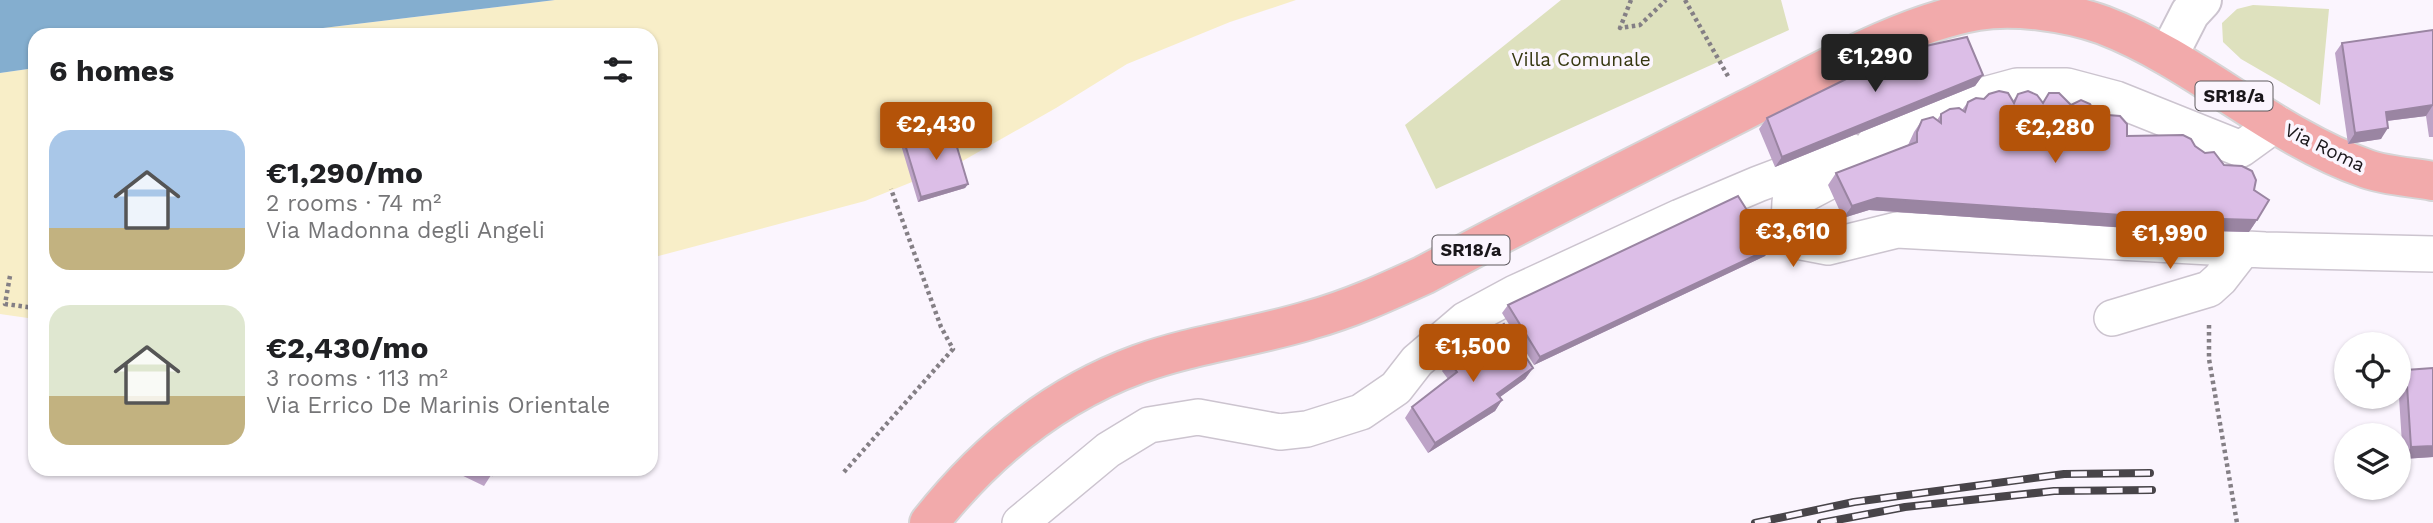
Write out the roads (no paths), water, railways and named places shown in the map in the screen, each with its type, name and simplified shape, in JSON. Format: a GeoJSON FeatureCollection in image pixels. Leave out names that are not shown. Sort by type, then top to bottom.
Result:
{"type":"FeatureCollection","features":[{"type":"Feature","properties":{"kind":"main road","name":"Via Roma"},"geometry":{"type":"LineString","coordinates":[[2049,5],[2102,24],[2168,56],[2331,154],[2370,170],[2433,180]]}},
{"type":"Feature","properties":{"kind":"main road","name":"SR18/a"},"geometry":{"type":"LineString","coordinates":[[929,523],[998,448],[1028,422],[1091,387],[1140,364],[1311,320],[1365,301],[1424,275],[1819,71],[1912,30],[1978,11],[2049,5]]}},
{"type":"Feature","properties":{"kind":"street"},"geometry":{"type":"LineString","coordinates":[[2168,56],[2190,13],[2202,0]]}},
{"type":"Feature","properties":{"kind":"street"},"geometry":{"type":"LineString","coordinates":[[1020,523],[1108,450],[1149,425],[1198,417],[1280,432],[1307,429],[1361,412],[1396,388],[1417,361],[1465,320],[1505,299],[1607,250],[1758,184],[1877,139],[1973,98],[2017,86],[2067,86],[2116,99],[2241,149],[2277,123]]}},
{"type":"Feature","properties":{"kind":"street"},"geometry":{"type":"LineString","coordinates":[[1877,139],[1860,165],[1790,202],[1789,223],[1802,242],[1828,247],[1897,230],[2244,248],[2433,254]]}},
{"type":"Feature","properties":{"kind":"street"},"geometry":{"type":"LineString","coordinates":[[2112,318],[2209,289],[2244,248]]}},
{"type":"Feature","properties":{"kind":"water"},"geometry":{"type":"Polygon","coordinates":[[[0,0],[555,0],[323,28],[28,28],[28,69],[0,73],[0,0]]]}},
{"type":"Feature","properties":{"kind":"railway"},"geometry":{"type":"LineString","coordinates":[[1755,523],[1854,502],[2064,474],[2150,473]]}},
{"type":"Feature","properties":{"kind":"railway"},"geometry":{"type":"LineString","coordinates":[[1821,523],[1905,507],[2054,491],[2152,490]]}},
{"type":"Feature","properties":{"kind":"park label","name":"Villa Comunale"},"geometry":{"type":"Point","coordinates":[1581,59]}}]}
